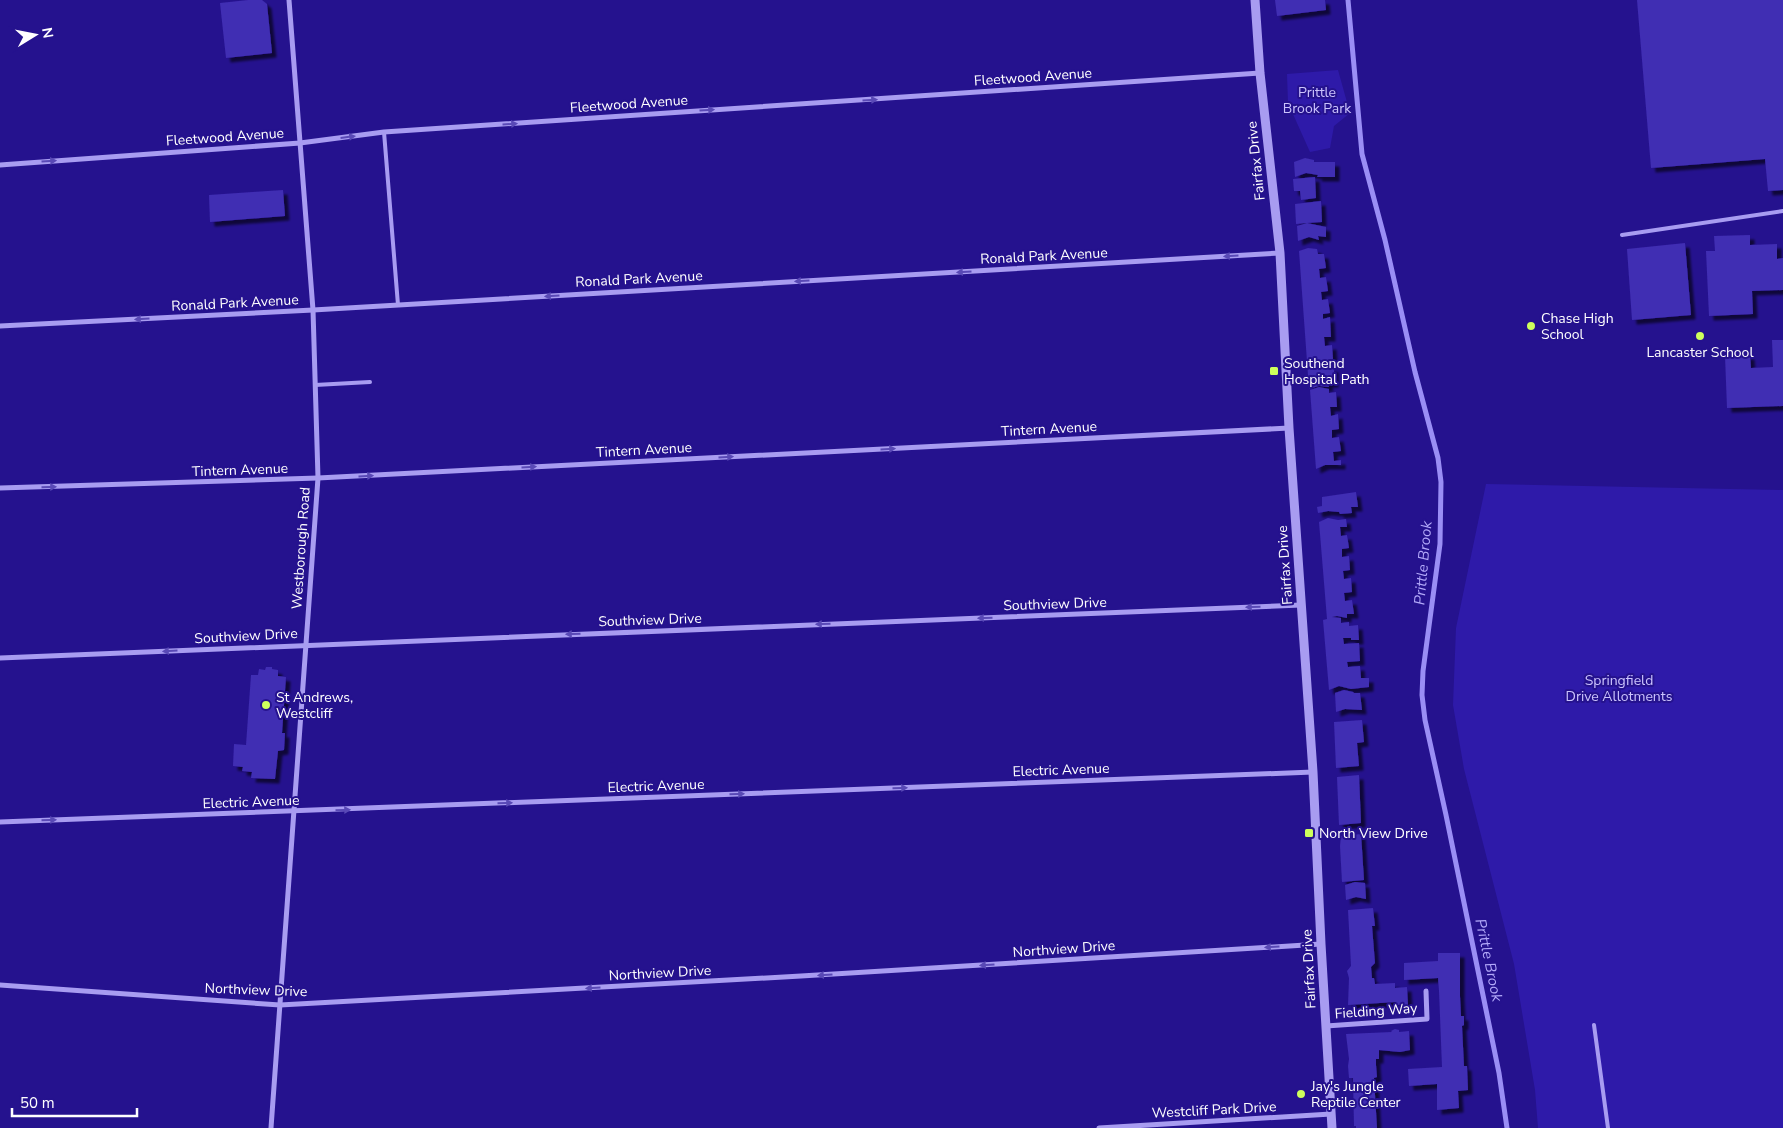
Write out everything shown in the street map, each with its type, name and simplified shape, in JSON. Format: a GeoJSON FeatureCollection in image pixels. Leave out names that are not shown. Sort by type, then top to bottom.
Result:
{"type":"FeatureCollection","features":[{"type":"Feature","properties":{"kind":"street","name":"Westborough Road"},"geometry":{"type":"LineString","coordinates":[[271,1128],[318,478],[313,310],[289,0]]}},
{"type":"Feature","properties":{"kind":"street","name":"Fairfax Drive"},"geometry":{"type":"LineString","coordinates":[[1256,0],[1260,73],[1280,253],[1289,428],[1313,772],[1320,944],[1332,1128]]}},
{"type":"Feature","properties":{"kind":"street","name":"Fleetwood Avenue"},"geometry":{"type":"LineString","coordinates":[[0,165],[300,143],[384,132],[1260,73]]}},
{"type":"Feature","properties":{"kind":"street","name":"Ronald Park Avenue"},"geometry":{"type":"LineString","coordinates":[[0,326],[313,310],[1280,253]]}},
{"type":"Feature","properties":{"kind":"street","name":"Tintern Avenue"},"geometry":{"type":"LineString","coordinates":[[0,488],[318,478],[1289,428]]}},
{"type":"Feature","properties":{"kind":"street","name":"Southview Drive"},"geometry":{"type":"LineString","coordinates":[[0,658],[1301,605]]}},
{"type":"Feature","properties":{"kind":"street","name":"Electric Avenue"},"geometry":{"type":"LineString","coordinates":[[0,822],[1313,772]]}},
{"type":"Feature","properties":{"kind":"street","name":"Northview Drive"},"geometry":{"type":"LineString","coordinates":[[0,985],[280,1005],[801,976],[1320,944]]}},
{"type":"Feature","properties":{"kind":"street","name":"Fielding Way"},"geometry":{"type":"LineString","coordinates":[[1326,1026],[1427,1019],[1426,991]]}},
{"type":"Feature","properties":{"kind":"street","name":"Westcliff Park Drive"},"geometry":{"type":"LineString","coordinates":[[1099,1128],[1332,1114]]}},
{"type":"Feature","properties":{"kind":"lane"},"geometry":{"type":"LineString","coordinates":[[384,132],[398,305]]}},
{"type":"Feature","properties":{"kind":"lane"},"geometry":{"type":"LineString","coordinates":[[1622,236],[1783,211]]}},
{"type":"Feature","properties":{"kind":"lane"},"geometry":{"type":"LineString","coordinates":[[315,385],[370,382]]}},
{"type":"Feature","properties":{"kind":"lane"},"geometry":{"type":"LineString","coordinates":[[1594,1025],[1608,1128]]}},
{"type":"Feature","properties":{"kind":"green space","name":"Prittle Brook Park"},"geometry":{"type":"Polygon","coordinates":[[[1338,70],[1350,113],[1334,126],[1330,148],[1310,152],[1288,103],[1287,74],[1338,70]]]}},
{"type":"Feature","properties":{"kind":"green space","name":"Springfield Drive Allotments"},"geometry":{"type":"Polygon","coordinates":[[[1486,484],[1783,490],[1783,1128],[1538,1128],[1535,1090],[1514,964],[1464,769],[1453,705],[1456,628],[1486,484]]]}},
{"type":"Feature","properties":{"kind":"building"},"geometry":{"type":"Polygon","coordinates":[[[262,0],[267,4],[272,53],[226,58],[220,3],[262,0]]]}},
{"type":"Feature","properties":{"kind":"building"},"geometry":{"type":"Polygon","coordinates":[[[1275,0],[1325,0],[1326,10],[1277,16],[1275,0]]]}},
{"type":"Feature","properties":{"kind":"building"},"geometry":{"type":"Polygon","coordinates":[[[1637,0],[1783,0],[1783,190],[1768,191],[1765,159],[1651,168],[1637,0]]]}},
{"type":"Feature","properties":{"kind":"building"},"geometry":{"type":"Polygon","coordinates":[[[1305,158],[1314,160],[1314,162],[1335,162],[1335,177],[1317,177],[1318,175],[1306,173],[1295,177],[1294,162],[1305,158]]]}},
{"type":"Feature","properties":{"kind":"building"},"geometry":{"type":"Polygon","coordinates":[[[1315,177],[1316,198],[1301,200],[1300,191],[1294,191],[1293,179],[1315,177]]]}},
{"type":"Feature","properties":{"kind":"building"},"geometry":{"type":"Polygon","coordinates":[[[283,190],[285,216],[210,222],[209,195],[283,190]]]}},
{"type":"Feature","properties":{"kind":"building"},"geometry":{"type":"Polygon","coordinates":[[[1321,201],[1322,222],[1296,224],[1295,204],[1321,201]]]}},
{"type":"Feature","properties":{"kind":"building"},"geometry":{"type":"Polygon","coordinates":[[[1307,223],[1326,227],[1326,237],[1318,236],[1319,240],[1309,237],[1298,241],[1297,226],[1307,223]]]}},
{"type":"Feature","properties":{"kind":"building"},"geometry":{"type":"Polygon","coordinates":[[[1750,235],[1750,245],[1777,244],[1777,259],[1783,258],[1783,290],[1752,291],[1753,314],[1709,316],[1706,251],[1715,251],[1714,236],[1750,235]]]}},
{"type":"Feature","properties":{"kind":"building"},"geometry":{"type":"Polygon","coordinates":[[[1685,243],[1691,315],[1632,320],[1627,249],[1685,243]]]}},
{"type":"Feature","properties":{"kind":"building"},"geometry":{"type":"Polygon","coordinates":[[[1308,248],[1317,249],[1318,254],[1324,254],[1326,268],[1319,269],[1320,278],[1326,277],[1328,291],[1321,292],[1322,300],[1328,299],[1330,313],[1323,314],[1323,319],[1330,317],[1331,337],[1324,337],[1325,346],[1332,345],[1333,359],[1327,360],[1327,368],[1334,368],[1334,383],[1328,383],[1329,387],[1319,386],[1309,389],[1299,251],[1308,248]]]}},
{"type":"Feature","properties":{"kind":"building"},"geometry":{"type":"Polygon","coordinates":[[[1772,340],[1783,340],[1783,406],[1727,408],[1725,356],[1750,355],[1751,368],[1773,367],[1772,340]]]}},
{"type":"Feature","properties":{"kind":"building"},"geometry":{"type":"Polygon","coordinates":[[[1319,387],[1329,389],[1329,393],[1336,392],[1337,407],[1330,407],[1331,416],[1338,414],[1339,429],[1332,430],[1332,438],[1339,437],[1341,451],[1333,452],[1334,461],[1341,460],[1341,465],[1325,465],[1316,469],[1310,390],[1319,387]]]}},
{"type":"Feature","properties":{"kind":"building"},"geometry":{"type":"Polygon","coordinates":[[[1356,492],[1358,507],[1351,507],[1352,513],[1340,514],[1339,512],[1328,511],[1318,513],[1317,507],[1322,506],[1322,497],[1356,492]]]}},
{"type":"Feature","properties":{"kind":"building"},"geometry":{"type":"Polygon","coordinates":[[[1328,518],[1346,519],[1347,527],[1340,527],[1341,536],[1347,535],[1349,548],[1342,549],[1342,557],[1349,556],[1350,570],[1343,571],[1344,579],[1351,578],[1352,592],[1344,593],[1345,601],[1352,600],[1354,614],[1347,614],[1347,618],[1332,617],[1341,618],[1341,623],[1349,622],[1349,626],[1358,625],[1359,640],[1343,638],[1344,644],[1359,643],[1360,661],[1347,662],[1348,667],[1360,666],[1361,678],[1369,678],[1369,687],[1351,689],[1339,686],[1329,690],[1323,620],[1327,619],[1319,522],[1328,518]]]}},
{"type":"Feature","properties":{"kind":"building","name":"St Andrews, Westcliff"},"geometry":{"type":"Polygon","coordinates":[[[266,667],[278,670],[278,676],[286,677],[282,733],[285,733],[284,750],[278,751],[275,779],[251,778],[252,772],[242,771],[243,767],[233,766],[234,744],[246,745],[251,675],[258,675],[259,669],[265,670],[266,667]]]}},
{"type":"Feature","properties":{"kind":"building"},"geometry":{"type":"Polygon","coordinates":[[[1344,690],[1360,693],[1362,710],[1345,709],[1336,712],[1335,693],[1344,690]]]}},
{"type":"Feature","properties":{"kind":"building"},"geometry":{"type":"Polygon","coordinates":[[[1362,720],[1364,742],[1357,743],[1359,766],[1336,768],[1334,722],[1362,720]]]}},
{"type":"Feature","properties":{"kind":"building"},"geometry":{"type":"Polygon","coordinates":[[[1359,775],[1361,823],[1339,825],[1337,777],[1359,775]]]}},
{"type":"Feature","properties":{"kind":"building"},"geometry":{"type":"Polygon","coordinates":[[[1361,834],[1364,880],[1342,882],[1341,836],[1361,834]]]}},
{"type":"Feature","properties":{"kind":"building"},"geometry":{"type":"Polygon","coordinates":[[[1355,882],[1365,883],[1366,899],[1356,897],[1346,900],[1345,885],[1355,882]]]}},
{"type":"Feature","properties":{"kind":"building"},"geometry":{"type":"Polygon","coordinates":[[[1373,908],[1375,926],[1372,926],[1375,963],[1371,967],[1372,978],[1374,978],[1375,984],[1395,983],[1395,988],[1407,987],[1408,1005],[1396,1005],[1396,1002],[1348,1005],[1349,978],[1347,971],[1351,966],[1348,910],[1373,908]]]}},
{"type":"Feature","properties":{"kind":"building"},"geometry":{"type":"Polygon","coordinates":[[[1438,953],[1460,953],[1461,1016],[1464,1016],[1464,1025],[1462,1026],[1464,1066],[1467,1066],[1468,1090],[1458,1091],[1459,1108],[1437,1110],[1437,1084],[1409,1086],[1408,1069],[1442,1067],[1438,978],[1404,980],[1404,963],[1438,961],[1438,953]]]}},
{"type":"Feature","properties":{"kind":"building"},"geometry":{"type":"Polygon","coordinates":[[[1395,1029],[1399,1030],[1399,1032],[1409,1031],[1410,1050],[1400,1052],[1379,1050],[1379,1059],[1376,1059],[1377,1077],[1374,1078],[1377,1128],[1356,1128],[1354,1126],[1353,1078],[1349,1078],[1346,1034],[1392,1032],[1395,1029]]]}},
{"type":"Feature","properties":{"kind":"waterway","name":"Prittle Brook"},"geometry":{"type":"LineString","coordinates":[[1348,0],[1362,154],[1438,458],[1441,482],[1440,544],[1423,671],[1422,695],[1425,720],[1499,1073],[1507,1128]]}},
{"type":"Feature","properties":{"kind":"place","name":"Chase High School"},"geometry":{"type":"Point","coordinates":[1531,326]}},
{"type":"Feature","properties":{"kind":"place","name":"Lancaster School"},"geometry":{"type":"Point","coordinates":[1700,336]}},
{"type":"Feature","properties":{"kind":"place","name":"Southend Hospital Path"},"geometry":{"type":"Point","coordinates":[1274,371]}},
{"type":"Feature","properties":{"kind":"place","name":"St Andrews, Westcliff"},"geometry":{"type":"Point","coordinates":[266,705]}},
{"type":"Feature","properties":{"kind":"place","name":"North View Drive"},"geometry":{"type":"Point","coordinates":[1309,833]}},
{"type":"Feature","properties":{"kind":"place","name":"Jay's Jungle Reptile Center"},"geometry":{"type":"Point","coordinates":[1301,1094]}}]}
